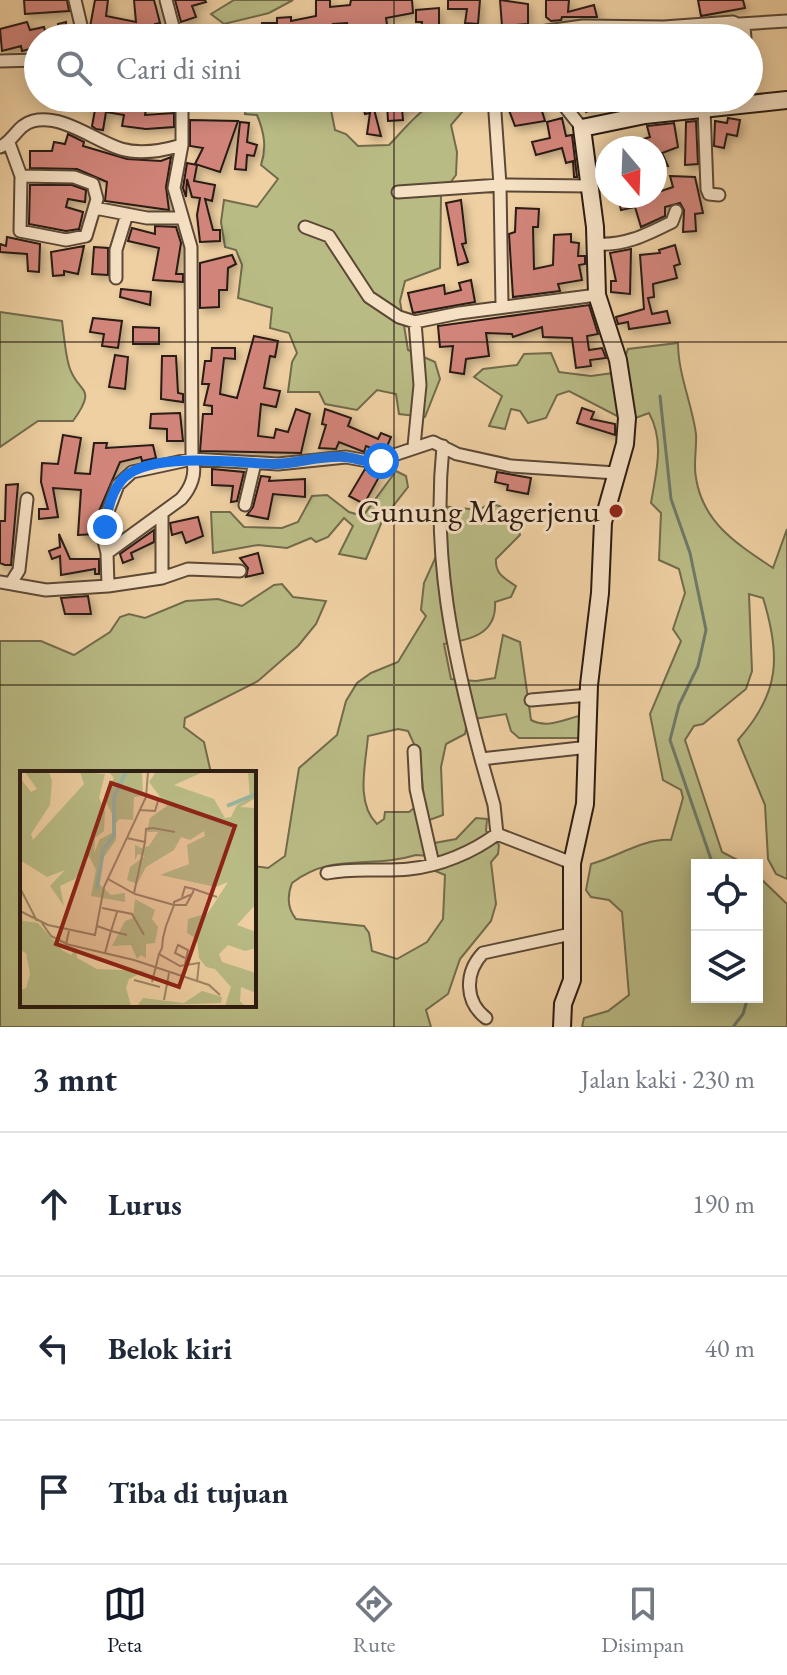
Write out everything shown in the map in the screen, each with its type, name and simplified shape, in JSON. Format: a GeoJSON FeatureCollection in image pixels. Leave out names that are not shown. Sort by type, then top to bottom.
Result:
{"type":"FeatureCollection","features":[{"type":"Feature","properties":{"kind":"main road"},"geometry":{"type":"LineString","coordinates":[[763,101],[787,100]]}},
{"type":"Feature","properties":{"kind":"main road"},"geometry":{"type":"LineString","coordinates":[[562,1027],[563,1004],[572,980],[572,863],[582,830],[603,522],[625,444],[624,388],[610,328],[597,295],[595,244],[582,128],[596,123],[675,112]]}},
{"type":"Feature","properties":{"kind":"street"},"geometry":{"type":"LineString","coordinates":[[75,0],[81,24]]}},
{"type":"Feature","properties":{"kind":"street"},"geometry":{"type":"LineString","coordinates":[[166,0],[172,24]]}},
{"type":"Feature","properties":{"kind":"street"},"geometry":{"type":"LineString","coordinates":[[740,24],[787,21]]}},
{"type":"Feature","properties":{"kind":"street"},"geometry":{"type":"LineString","coordinates":[[0,61],[24,60]]}},
{"type":"Feature","properties":{"kind":"street"},"geometry":{"type":"LineString","coordinates":[[107,553],[162,514],[190,488],[193,295],[189,239],[174,188],[182,145],[182,112]]}},
{"type":"Feature","properties":{"kind":"street"},"geometry":{"type":"LineString","coordinates":[[495,112],[502,306]]}},
{"type":"Feature","properties":{"kind":"street"},"geometry":{"type":"LineString","coordinates":[[569,112],[582,128]]}},
{"type":"Feature","properties":{"kind":"street"},"geometry":{"type":"LineString","coordinates":[[704,112],[707,189],[709,194],[719,195]]}},
{"type":"Feature","properties":{"kind":"street"},"geometry":{"type":"LineString","coordinates":[[21,176],[74,177],[93,184],[97,190],[95,208],[89,233],[83,239],[23,233],[18,219],[21,176],[5,145],[22,126],[36,120],[59,122],[130,151],[147,152],[182,145]]}},
{"type":"Feature","properties":{"kind":"street"},"geometry":{"type":"LineString","coordinates":[[398,192],[500,185],[589,186]]}},
{"type":"Feature","properties":{"kind":"street"},"geometry":{"type":"LineString","coordinates":[[95,208],[181,218]]}},
{"type":"Feature","properties":{"kind":"street"},"geometry":{"type":"LineString","coordinates":[[595,244],[628,242],[643,237],[672,222],[676,211]]}},
{"type":"Feature","properties":{"kind":"street"},"geometry":{"type":"LineString","coordinates":[[116,278],[116,250],[127,214]]}},
{"type":"Feature","properties":{"kind":"street"},"geometry":{"type":"LineString","coordinates":[[305,227],[329,236],[369,297],[388,312],[415,322],[502,306],[597,295]]}},
{"type":"Feature","properties":{"kind":"street"},"geometry":{"type":"LineString","coordinates":[[414,446],[420,385],[415,322]]}},
{"type":"Feature","properties":{"kind":"street"},"geometry":{"type":"LineString","coordinates":[[108,586],[104,541],[107,514],[121,480],[132,472],[192,459],[255,463],[346,457],[373,462],[433,442],[457,454],[511,466],[616,473]]}},
{"type":"Feature","properties":{"kind":"street"},"geometry":{"type":"LineString","coordinates":[[443,446],[438,496],[442,589],[494,805],[497,834]]}},
{"type":"Feature","properties":{"kind":"street"},"geometry":{"type":"LineString","coordinates":[[245,505],[255,463]]}},
{"type":"Feature","properties":{"kind":"street"},"geometry":{"type":"LineString","coordinates":[[6,583],[19,570],[27,499]]}},
{"type":"Feature","properties":{"kind":"street"},"geometry":{"type":"LineString","coordinates":[[162,514],[162,578]]}},
{"type":"Feature","properties":{"kind":"street"},"geometry":{"type":"LineString","coordinates":[[6,583],[46,590],[108,586],[162,578],[188,569],[240,571]]}},
{"type":"Feature","properties":{"kind":"street"},"geometry":{"type":"LineString","coordinates":[[531,700],[589,695]]}},
{"type":"Feature","properties":{"kind":"street"},"geometry":{"type":"LineString","coordinates":[[481,759],[529,751],[589,747]]}},
{"type":"Feature","properties":{"kind":"street"},"geometry":{"type":"LineString","coordinates":[[414,751],[416,789],[433,864]]}},
{"type":"Feature","properties":{"kind":"street"},"geometry":{"type":"LineString","coordinates":[[327,873],[345,869],[408,870],[433,864],[497,834],[572,863]]}},
{"type":"Feature","properties":{"kind":"street"},"geometry":{"type":"LineString","coordinates":[[486,1018],[475,1009],[469,997],[476,961],[483,953],[571,934]]}},
{"type":"Feature","properties":{"kind":"green space"},"geometry":{"type":"Polygon","coordinates":[[[234,0],[293,0],[269,13],[224,24],[211,14],[234,0]]]}},
{"type":"Feature","properties":{"kind":"green space"},"geometry":{"type":"Polygon","coordinates":[[[331,112],[335,130],[346,134],[358,146],[389,145],[421,112],[462,112],[451,125],[457,152],[456,175],[441,195],[440,268],[405,281],[400,301],[408,350],[435,362],[440,379],[425,417],[399,414],[396,394],[377,390],[357,410],[325,404],[319,392],[288,392],[292,362],[297,353],[289,333],[270,328],[272,308],[238,298],[242,265],[236,250],[225,247],[221,222],[224,200],[257,207],[278,179],[261,165],[264,146],[257,115],[245,114],[331,112]]]}},
{"type":"Feature","properties":{"kind":"green space"},"geometry":{"type":"Polygon","coordinates":[[[0,312],[62,321],[69,366],[85,395],[73,421],[38,421],[0,447],[0,312]]]}},
{"type":"Feature","properties":{"kind":"green space"},"geometry":{"type":"Polygon","coordinates":[[[678,343],[680,366],[696,434],[696,478],[706,508],[714,520],[735,541],[773,568],[787,529],[787,879],[776,874],[768,859],[765,805],[738,740],[762,706],[773,673],[773,638],[763,598],[749,594],[752,671],[746,689],[703,724],[694,726],[685,740],[722,852],[735,859],[691,859],[691,1003],[763,1003],[763,881],[787,904],[787,1027],[582,1027],[584,1018],[608,1011],[629,995],[622,912],[609,900],[591,897],[586,890],[591,864],[641,845],[671,840],[683,798],[681,790],[663,780],[650,714],[681,641],[673,629],[685,593],[679,569],[659,560],[661,513],[651,503],[658,446],[649,413],[630,420],[621,418],[569,391],[557,395],[546,418],[528,423],[520,411],[511,409],[505,429],[489,426],[502,396],[474,377],[483,369],[517,365],[524,354],[551,353],[559,372],[591,376],[620,372],[628,349],[678,343]]]}},
{"type":"Feature","properties":{"kind":"green space"},"geometry":{"type":"Polygon","coordinates":[[[396,471],[406,476],[408,487],[383,519],[366,559],[339,554],[353,526],[344,518],[328,537],[316,542],[311,538],[287,548],[258,545],[213,553],[211,512],[230,512],[244,527],[282,528],[298,522],[312,496],[327,495],[349,512],[363,516],[396,471]]]}},
{"type":"Feature","properties":{"kind":"green space"},"geometry":{"type":"Polygon","coordinates":[[[490,503],[497,505],[511,513],[520,535],[496,559],[499,572],[516,586],[511,597],[495,602],[492,622],[480,634],[444,644],[451,679],[476,681],[495,678],[503,635],[520,642],[531,720],[550,723],[583,715],[580,738],[519,738],[511,731],[506,714],[468,720],[465,734],[446,744],[441,767],[443,815],[429,820],[420,830],[423,845],[456,839],[476,818],[487,819],[486,831],[499,845],[498,854],[491,862],[496,904],[491,921],[460,959],[448,994],[426,1010],[431,1027],[0,1027],[0,641],[41,641],[74,655],[110,632],[120,617],[129,614],[145,618],[186,601],[218,599],[242,606],[274,585],[282,584],[293,597],[326,601],[316,624],[298,646],[258,681],[185,718],[184,727],[204,742],[211,771],[20,771],[20,1007],[256,1007],[256,866],[268,868],[285,856],[299,768],[337,735],[346,701],[357,683],[371,673],[398,662],[426,616],[421,610],[424,583],[442,543],[442,506],[479,510],[490,503]],[[398,729],[368,736],[364,794],[370,815],[377,824],[384,819],[385,812],[409,812],[424,800],[420,757],[408,731],[398,729]],[[429,856],[337,864],[307,873],[292,883],[289,906],[296,919],[364,926],[369,933],[372,951],[397,959],[427,942],[443,919],[445,875],[435,871],[429,856]]]}},
{"type":"Feature","properties":{"kind":"building"},"geometry":{"type":"Polygon","coordinates":[[[24,0],[67,0],[69,11],[25,14],[24,0]]]}},
{"type":"Feature","properties":{"kind":"building"},"geometry":{"type":"Polygon","coordinates":[[[95,0],[108,0],[106,16],[136,22],[134,0],[154,0],[160,23],[155,24],[91,24],[95,0]]]}},
{"type":"Feature","properties":{"kind":"building"},"geometry":{"type":"Polygon","coordinates":[[[175,0],[206,2],[192,6],[196,17],[181,22],[175,0]]]}},
{"type":"Feature","properties":{"kind":"building"},"geometry":{"type":"Polygon","coordinates":[[[316,0],[330,0],[330,7],[350,5],[351,0],[412,0],[413,13],[386,18],[387,24],[262,24],[277,23],[277,18],[291,17],[291,21],[316,16],[316,0]]]}},
{"type":"Feature","properties":{"kind":"building"},"geometry":{"type":"Polygon","coordinates":[[[448,0],[480,0],[478,24],[465,23],[467,9],[448,9],[448,0]]]}},
{"type":"Feature","properties":{"kind":"building"},"geometry":{"type":"Polygon","coordinates":[[[500,0],[528,4],[528,24],[502,24],[500,0]]]}},
{"type":"Feature","properties":{"kind":"building"},"geometry":{"type":"Polygon","coordinates":[[[546,0],[569,0],[568,12],[594,5],[597,17],[562,17],[561,20],[551,21],[546,17],[546,0]]]}},
{"type":"Feature","properties":{"kind":"building"},"geometry":{"type":"Polygon","coordinates":[[[698,0],[743,0],[745,8],[701,16],[698,0]]]}},
{"type":"Feature","properties":{"kind":"building"},"geometry":{"type":"Polygon","coordinates":[[[439,8],[439,24],[416,22],[416,10],[439,8]]]}},
{"type":"Feature","properties":{"kind":"building"},"geometry":{"type":"Polygon","coordinates":[[[27,22],[24,24],[24,50],[21,46],[2,51],[0,29],[27,22]]]}},
{"type":"Feature","properties":{"kind":"building"},"geometry":{"type":"Polygon","coordinates":[[[95,112],[106,112],[103,130],[92,126],[95,112]]]}},
{"type":"Feature","properties":{"kind":"building"},"geometry":{"type":"Polygon","coordinates":[[[106,112],[146,112],[145,115],[174,113],[174,127],[146,129],[122,126],[124,115],[106,112]]]}},
{"type":"Feature","properties":{"kind":"building"},"geometry":{"type":"Polygon","coordinates":[[[375,112],[381,136],[367,134],[370,113],[365,114],[375,112]]]}},
{"type":"Feature","properties":{"kind":"building"},"geometry":{"type":"Polygon","coordinates":[[[388,112],[402,112],[403,120],[388,121],[388,112]]]}},
{"type":"Feature","properties":{"kind":"building"},"geometry":{"type":"Polygon","coordinates":[[[510,112],[542,112],[545,121],[515,126],[510,112]]]}},
{"type":"Feature","properties":{"kind":"building"},"geometry":{"type":"Polygon","coordinates":[[[562,118],[566,136],[572,135],[577,177],[574,177],[573,161],[566,163],[562,148],[536,155],[532,142],[550,138],[547,122],[562,118]]]}},
{"type":"Feature","properties":{"kind":"building"},"geometry":{"type":"Polygon","coordinates":[[[728,118],[740,120],[737,136],[727,134],[724,148],[714,146],[715,121],[727,123],[728,118]]]}},
{"type":"Feature","properties":{"kind":"building"},"geometry":{"type":"Polygon","coordinates":[[[190,120],[238,121],[220,172],[195,164],[203,148],[190,146],[190,120]]]}},
{"type":"Feature","properties":{"kind":"building"},"geometry":{"type":"Polygon","coordinates":[[[696,121],[698,164],[685,165],[686,122],[696,121]]]}},
{"type":"Feature","properties":{"kind":"building"},"geometry":{"type":"Polygon","coordinates":[[[240,122],[249,123],[247,142],[257,145],[254,156],[247,155],[246,170],[235,169],[240,122]]]}},
{"type":"Feature","properties":{"kind":"building"},"geometry":{"type":"Polygon","coordinates":[[[674,123],[678,147],[667,151],[667,136],[650,136],[647,126],[674,123]]]}},
{"type":"Feature","properties":{"kind":"building"},"geometry":{"type":"Polygon","coordinates":[[[68,134],[84,142],[83,146],[127,159],[161,161],[171,157],[166,187],[169,210],[105,201],[107,182],[77,169],[30,168],[30,151],[52,151],[54,142],[65,144],[68,134]]]}},
{"type":"Feature","properties":{"kind":"building"},"geometry":{"type":"Polygon","coordinates":[[[187,163],[197,165],[194,181],[215,185],[212,201],[205,199],[213,230],[220,230],[220,241],[200,242],[197,215],[200,198],[192,197],[187,179],[186,197],[183,188],[187,163]]]}},
{"type":"Feature","properties":{"kind":"building"},"geometry":{"type":"Polygon","coordinates":[[[670,176],[695,177],[703,213],[695,214],[696,231],[683,232],[684,210],[680,203],[667,206],[667,189],[673,187],[670,176]]]}},
{"type":"Feature","properties":{"kind":"building"},"geometry":{"type":"Polygon","coordinates":[[[30,185],[72,185],[86,190],[85,202],[68,199],[66,207],[83,212],[79,229],[66,231],[29,224],[30,185]]]}},
{"type":"Feature","properties":{"kind":"building"},"geometry":{"type":"Polygon","coordinates":[[[461,200],[466,243],[462,244],[468,262],[458,265],[446,203],[461,200]]]}},
{"type":"Feature","properties":{"kind":"building"},"geometry":{"type":"Polygon","coordinates":[[[516,208],[539,209],[538,227],[533,227],[534,269],[553,265],[554,235],[571,234],[571,242],[579,243],[578,256],[585,256],[585,264],[579,265],[582,280],[558,284],[560,291],[513,297],[509,234],[515,232],[516,208]]]}},
{"type":"Feature","properties":{"kind":"building"},"geometry":{"type":"Polygon","coordinates":[[[635,208],[665,208],[665,216],[641,227],[635,208]]]}},
{"type":"Feature","properties":{"kind":"building"},"geometry":{"type":"Polygon","coordinates":[[[155,226],[176,227],[181,243],[176,274],[183,274],[183,282],[153,280],[159,248],[128,241],[132,228],[155,234],[155,226]]]}},
{"type":"Feature","properties":{"kind":"building"},"geometry":{"type":"Polygon","coordinates":[[[7,237],[40,244],[39,272],[28,271],[27,254],[0,252],[0,244],[6,246],[7,237]]]}},
{"type":"Feature","properties":{"kind":"building"},"geometry":{"type":"Polygon","coordinates":[[[675,245],[680,264],[674,266],[677,278],[653,284],[654,297],[648,298],[652,314],[667,311],[670,323],[629,329],[628,322],[618,324],[616,317],[644,309],[640,255],[660,253],[659,250],[675,245]]]}},
{"type":"Feature","properties":{"kind":"building"},"geometry":{"type":"Polygon","coordinates":[[[84,246],[78,274],[64,271],[64,275],[53,276],[51,252],[84,246]]]}},
{"type":"Feature","properties":{"kind":"building"},"geometry":{"type":"Polygon","coordinates":[[[94,247],[108,248],[108,275],[92,274],[94,247]]]}},
{"type":"Feature","properties":{"kind":"building"},"geometry":{"type":"Polygon","coordinates":[[[631,249],[630,294],[611,292],[611,281],[616,281],[610,253],[631,249]]]}},
{"type":"Feature","properties":{"kind":"building"},"geometry":{"type":"Polygon","coordinates":[[[232,255],[236,264],[228,268],[227,290],[219,290],[219,307],[200,308],[200,263],[232,255]]]}},
{"type":"Feature","properties":{"kind":"building"},"geometry":{"type":"Polygon","coordinates":[[[471,280],[475,302],[413,313],[408,293],[444,285],[445,294],[461,290],[459,283],[471,280]]]}},
{"type":"Feature","properties":{"kind":"building"},"geometry":{"type":"Polygon","coordinates":[[[121,289],[151,292],[150,305],[120,297],[121,289]]]}},
{"type":"Feature","properties":{"kind":"building"},"geometry":{"type":"Polygon","coordinates":[[[589,305],[598,334],[587,336],[589,350],[602,348],[606,358],[590,360],[591,366],[576,368],[572,338],[543,337],[542,327],[513,337],[512,334],[486,333],[489,356],[466,359],[464,374],[450,372],[453,346],[440,347],[438,326],[589,305]]]}},
{"type":"Feature","properties":{"kind":"building"},"geometry":{"type":"Polygon","coordinates":[[[93,318],[122,321],[118,348],[102,346],[104,334],[90,332],[93,318]]]}},
{"type":"Feature","properties":{"kind":"building"},"geometry":{"type":"Polygon","coordinates":[[[133,327],[159,328],[159,344],[133,344],[133,327]]]}},
{"type":"Feature","properties":{"kind":"building"},"geometry":{"type":"Polygon","coordinates":[[[254,336],[278,341],[275,357],[270,356],[264,388],[280,391],[276,407],[261,404],[258,436],[274,438],[276,429],[288,432],[296,409],[310,414],[301,453],[200,451],[203,414],[212,414],[212,406],[204,405],[209,384],[202,384],[205,361],[211,361],[212,348],[235,348],[235,359],[224,358],[220,394],[237,398],[254,336]]]}},
{"type":"Feature","properties":{"kind":"building"},"geometry":{"type":"Polygon","coordinates":[[[115,355],[128,357],[125,389],[109,387],[115,355]]]}},
{"type":"Feature","properties":{"kind":"building"},"geometry":{"type":"Polygon","coordinates":[[[162,356],[176,356],[178,393],[183,394],[183,402],[161,399],[162,356]]]}},
{"type":"Feature","properties":{"kind":"building"},"geometry":{"type":"Polygon","coordinates":[[[582,408],[594,412],[591,419],[615,424],[615,435],[577,423],[582,408]]]}},
{"type":"Feature","properties":{"kind":"building"},"geometry":{"type":"Polygon","coordinates":[[[325,409],[351,418],[348,426],[378,439],[381,433],[391,437],[386,449],[379,451],[366,446],[364,452],[339,442],[336,449],[319,448],[326,425],[322,424],[325,409]]]}},
{"type":"Feature","properties":{"kind":"building"},"geometry":{"type":"Polygon","coordinates":[[[180,413],[183,441],[167,441],[167,429],[150,428],[151,414],[180,413]]]}},
{"type":"Feature","properties":{"kind":"building"},"geometry":{"type":"Polygon","coordinates":[[[63,435],[81,438],[75,473],[90,474],[94,443],[107,443],[106,448],[153,445],[156,458],[142,461],[141,457],[120,462],[99,511],[96,534],[78,535],[81,490],[53,488],[58,517],[39,519],[39,509],[48,509],[41,482],[42,463],[58,464],[63,435]]]}},
{"type":"Feature","properties":{"kind":"building"},"geometry":{"type":"Polygon","coordinates":[[[212,469],[244,472],[237,501],[231,502],[233,486],[212,485],[212,469]]]}},
{"type":"Feature","properties":{"kind":"building"},"geometry":{"type":"Polygon","coordinates":[[[365,469],[379,477],[364,504],[349,496],[365,469]]]}},
{"type":"Feature","properties":{"kind":"building"},"geometry":{"type":"Polygon","coordinates":[[[497,472],[531,478],[528,494],[507,490],[508,485],[495,482],[497,472]]]}},
{"type":"Feature","properties":{"kind":"building"},"geometry":{"type":"Polygon","coordinates":[[[261,476],[270,477],[269,481],[305,479],[305,497],[273,494],[268,519],[247,515],[253,507],[261,476]]]}},
{"type":"Feature","properties":{"kind":"building"},"geometry":{"type":"Polygon","coordinates":[[[18,484],[11,565],[5,565],[0,563],[0,521],[5,521],[6,485],[18,484]]]}},
{"type":"Feature","properties":{"kind":"building"},"geometry":{"type":"Polygon","coordinates":[[[198,517],[203,536],[186,543],[182,532],[172,535],[170,523],[198,517]]]}},
{"type":"Feature","properties":{"kind":"building"},"geometry":{"type":"Polygon","coordinates":[[[154,530],[154,542],[131,553],[133,559],[123,563],[120,554],[154,530]]]}},
{"type":"Feature","properties":{"kind":"building"},"geometry":{"type":"Polygon","coordinates":[[[59,534],[70,559],[99,559],[99,574],[95,574],[95,569],[61,575],[60,556],[52,559],[49,551],[60,547],[59,534]]]}},
{"type":"Feature","properties":{"kind":"building"},"geometry":{"type":"Polygon","coordinates":[[[258,553],[263,573],[246,577],[248,568],[240,558],[258,553]]]}},
{"type":"Feature","properties":{"kind":"building"},"geometry":{"type":"Polygon","coordinates":[[[88,596],[91,614],[65,614],[61,598],[88,596]]]}},
{"type":"Feature","properties":{"kind":"waterway"},"geometry":{"type":"LineString","coordinates":[[660,396],[671,499],[690,553],[706,630],[698,666],[679,705],[670,740],[711,859]]}},
{"type":"Feature","properties":{"kind":"waterway"},"geometry":{"type":"LineString","coordinates":[[733,1027],[743,1014],[746,1003]]}},
{"type":"Feature","properties":{"kind":"place","name":"Gunung Magerjenu"},"geometry":{"type":"Point","coordinates":[616,511]}},
{"type":"Feature","properties":{"kind":"route"},"geometry":{"type":"LineString","coordinates":[[105,527],[111,501],[121,480],[132,472],[163,463],[192,459],[278,464],[330,457],[381,461]]}}]}
